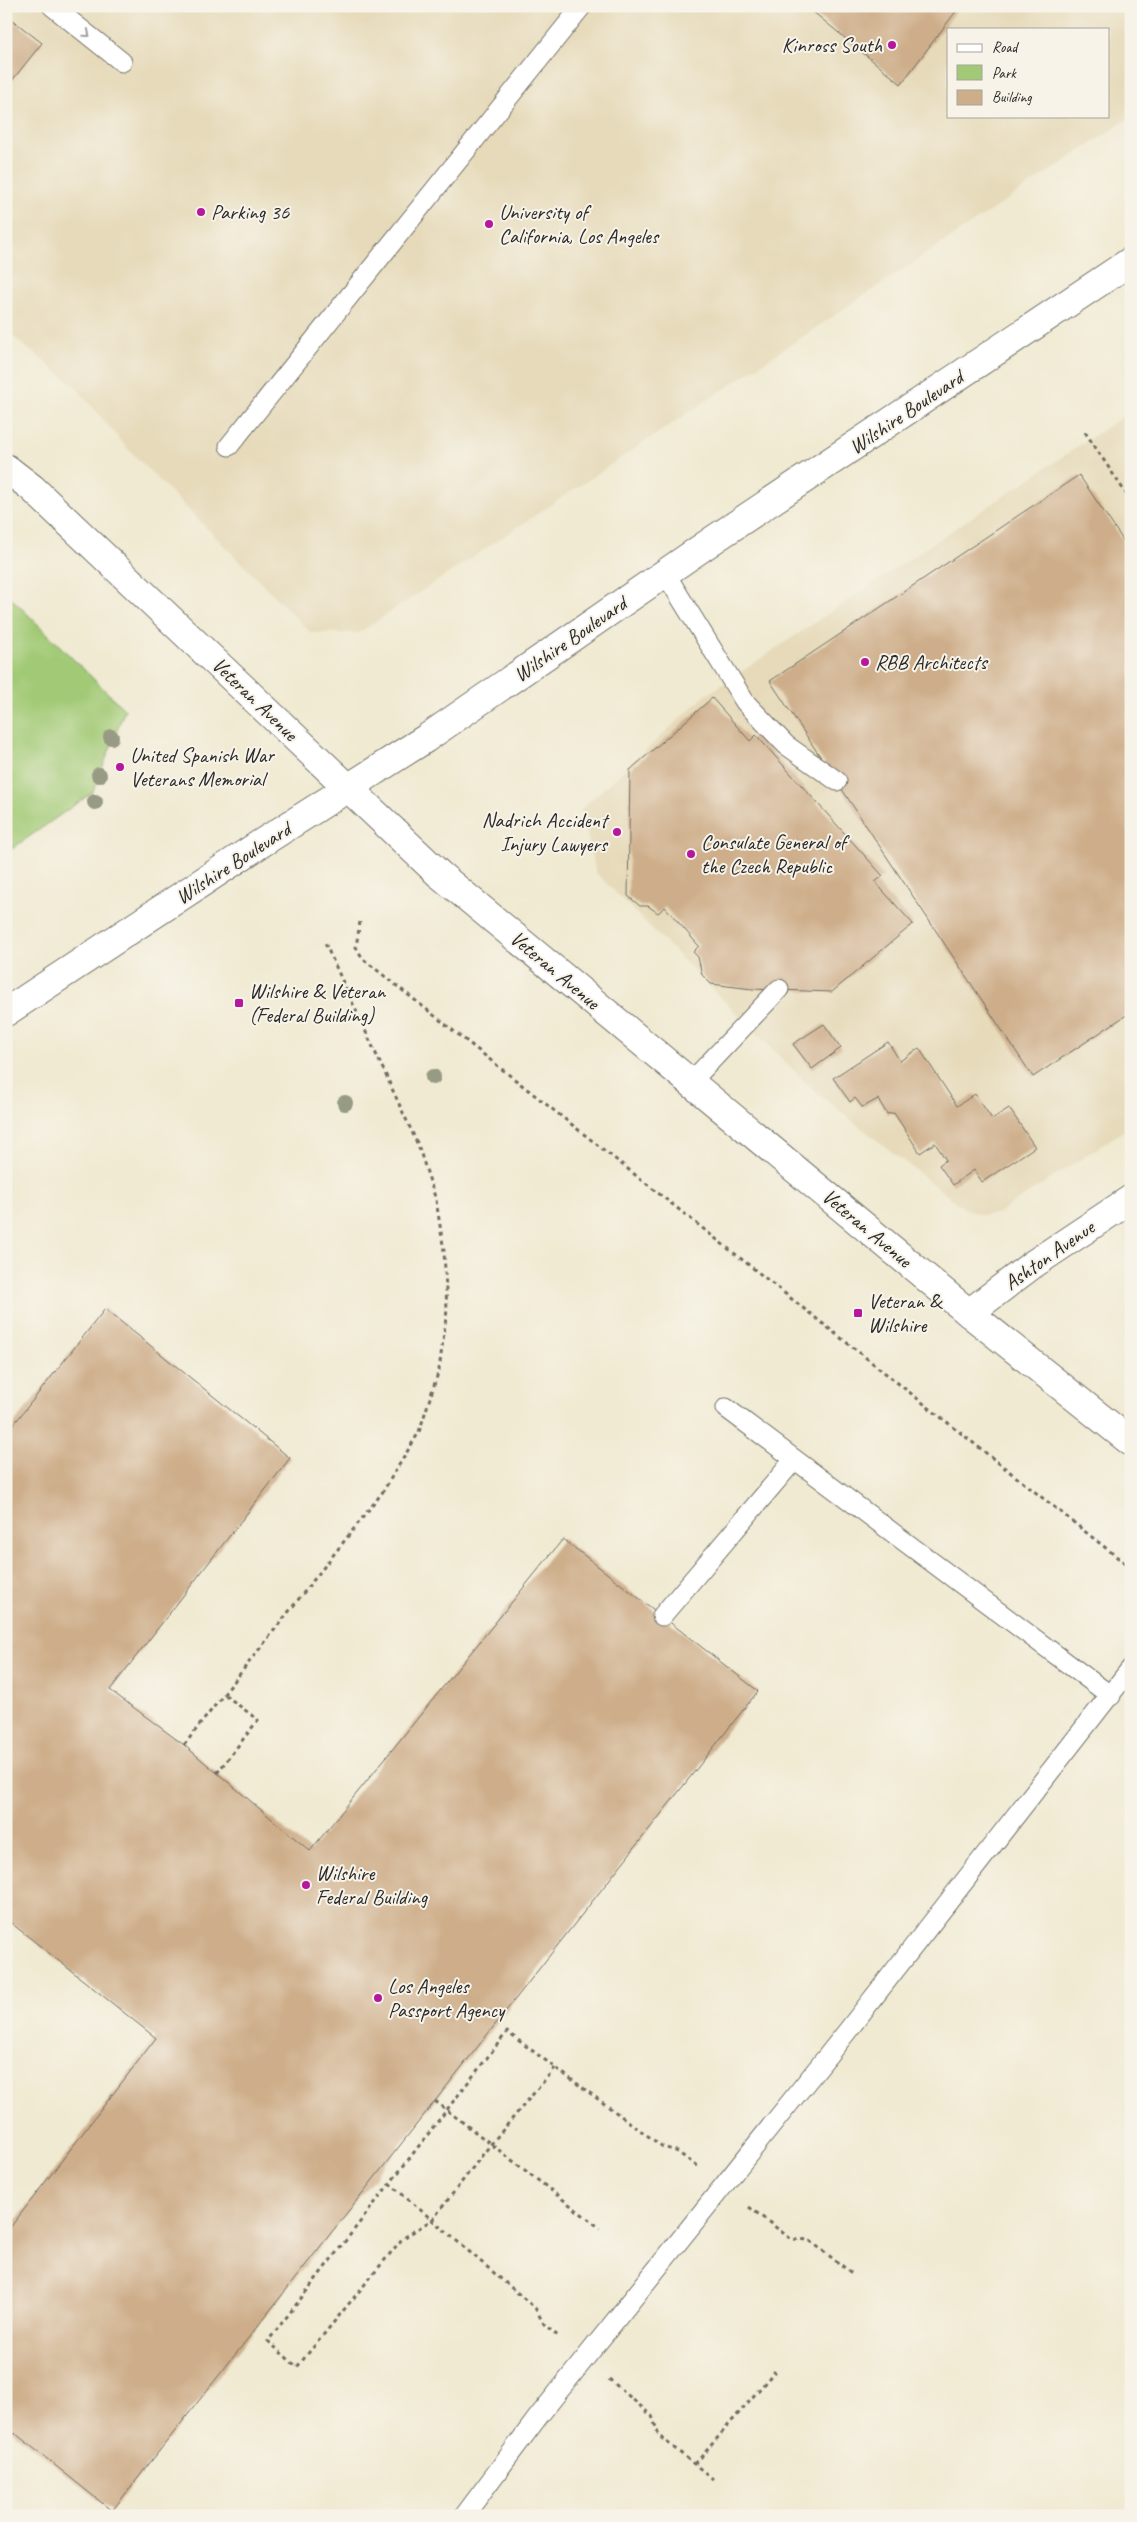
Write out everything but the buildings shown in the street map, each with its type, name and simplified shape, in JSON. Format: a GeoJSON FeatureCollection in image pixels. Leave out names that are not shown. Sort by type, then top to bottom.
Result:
{"type":"FeatureCollection","features":[{"type":"Feature","properties":{"kind":"street","name":"Wilshire Boulevard"},"geometry":{"type":"LineString","coordinates":[[6,1012],[260,844],[349,789],[665,573],[1131,261]]}},
{"type":"Feature","properties":{"kind":"street","name":"Veteran Avenue"},"geometry":{"type":"LineString","coordinates":[[6,468],[40,495],[439,874],[969,1313],[1131,1442]]}},
{"type":"Feature","properties":{"kind":"street","name":"Ashton Avenue"},"geometry":{"type":"LineString","coordinates":[[969,1313],[1032,1265],[1131,1199]]}},
{"type":"Feature","properties":{"kind":"lane"},"geometry":{"type":"LineString","coordinates":[[52,6],[122,62]]}},
{"type":"Feature","properties":{"kind":"lane"},"geometry":{"type":"LineString","coordinates":[[229,446],[582,6]]}},
{"type":"Feature","properties":{"kind":"lane"},"geometry":{"type":"LineString","coordinates":[[665,573],[745,702],[786,745],[837,781]]}},
{"type":"Feature","properties":{"kind":"lane"},"geometry":{"type":"LineString","coordinates":[[691,1082],[779,990]]}},
{"type":"Feature","properties":{"kind":"lane"},"geometry":{"type":"LineString","coordinates":[[726,1408],[1111,1696]]}},
{"type":"Feature","properties":{"kind":"lane"},"geometry":{"type":"LineString","coordinates":[[662,1616],[794,1460]]}},
{"type":"Feature","properties":{"kind":"lane"},"geometry":{"type":"LineString","coordinates":[[464,2516],[538,2417],[586,2360],[1111,1696],[1131,1668]]}},
{"type":"Feature","properties":{"kind":"path"},"geometry":{"type":"LineString","coordinates":[[1085,432],[1131,501]]}},
{"type":"Feature","properties":{"kind":"path"},"geometry":{"type":"LineString","coordinates":[[360,922],[356,947],[363,959],[1131,1568]]}},
{"type":"Feature","properties":{"kind":"path"},"geometry":{"type":"LineString","coordinates":[[184,1745],[382,1493],[419,1432],[439,1370],[446,1318],[444,1251],[436,1200],[418,1145],[324,941]]}},
{"type":"Feature","properties":{"kind":"path"},"geometry":{"type":"LineString","coordinates":[[217,1773],[258,1720],[224,1694]]}},
{"type":"Feature","properties":{"kind":"path"},"geometry":{"type":"LineString","coordinates":[[555,2068],[491,2144],[432,2219],[402,2239],[297,2367],[268,2342],[507,2032],[663,2147],[676,2151],[791,2239],[809,2240],[854,2276]]}},
{"type":"Feature","properties":{"kind":"path"},"geometry":{"type":"LineString","coordinates":[[435,2101],[600,2228]]}},
{"type":"Feature","properties":{"kind":"path"},"geometry":{"type":"LineString","coordinates":[[389,2183],[535,2308],[544,2324],[652,2416],[659,2436],[713,2478]]}},
{"type":"Feature","properties":{"kind":"path"},"geometry":{"type":"LineString","coordinates":[[695,2464],[775,2372]]}},
{"type":"Feature","properties":{"kind":"shaded area","name":"University of California, Los Angeles"},"geometry":{"type":"Polygon","coordinates":[[[6,6],[1131,6],[1131,117],[359,633],[311,633],[126,447],[76,387],[6,331],[6,6]]]}},
{"type":"Feature","properties":{"kind":"shaded area"},"geometry":{"type":"Polygon","coordinates":[[[1131,411],[1131,1126],[997,1214],[981,1215],[962,1207],[812,1089],[596,873],[581,809],[705,696],[1131,411]]]}},
{"type":"Feature","properties":{"kind":"green space"},"geometry":{"type":"Polygon","coordinates":[[[6,593],[125,710],[93,792],[6,853],[6,593]]]}},
{"type":"Feature","properties":{"kind":"place","name":"Kinross South"},"geometry":{"type":"Point","coordinates":[892,45]}},
{"type":"Feature","properties":{"kind":"place","name":"Parking 36"},"geometry":{"type":"Point","coordinates":[201,212]}},
{"type":"Feature","properties":{"kind":"place","name":"University of California, Los Angeles"},"geometry":{"type":"Point","coordinates":[489,224]}},
{"type":"Feature","properties":{"kind":"place","name":"RBB Architects"},"geometry":{"type":"Point","coordinates":[865,662]}},
{"type":"Feature","properties":{"kind":"place","name":"United Spanish War Veterans Memorial"},"geometry":{"type":"Point","coordinates":[120,767]}},
{"type":"Feature","properties":{"kind":"place","name":"Nadrich Accident Injury Lawyers"},"geometry":{"type":"Point","coordinates":[617,832]}},
{"type":"Feature","properties":{"kind":"place","name":"Consulate General of the Czech Republic"},"geometry":{"type":"Point","coordinates":[691,854]}},
{"type":"Feature","properties":{"kind":"place","name":"Wilshire & Veteran (Federal Building)"},"geometry":{"type":"Point","coordinates":[239,1003]}},
{"type":"Feature","properties":{"kind":"place","name":"Veteran & Wilshire"},"geometry":{"type":"Point","coordinates":[858,1313]}},
{"type":"Feature","properties":{"kind":"place","name":"Wilshire Federal Building"},"geometry":{"type":"Point","coordinates":[306,1885]}},
{"type":"Feature","properties":{"kind":"place","name":"Los Angeles Passport Agency"},"geometry":{"type":"Point","coordinates":[378,1998]}}]}
